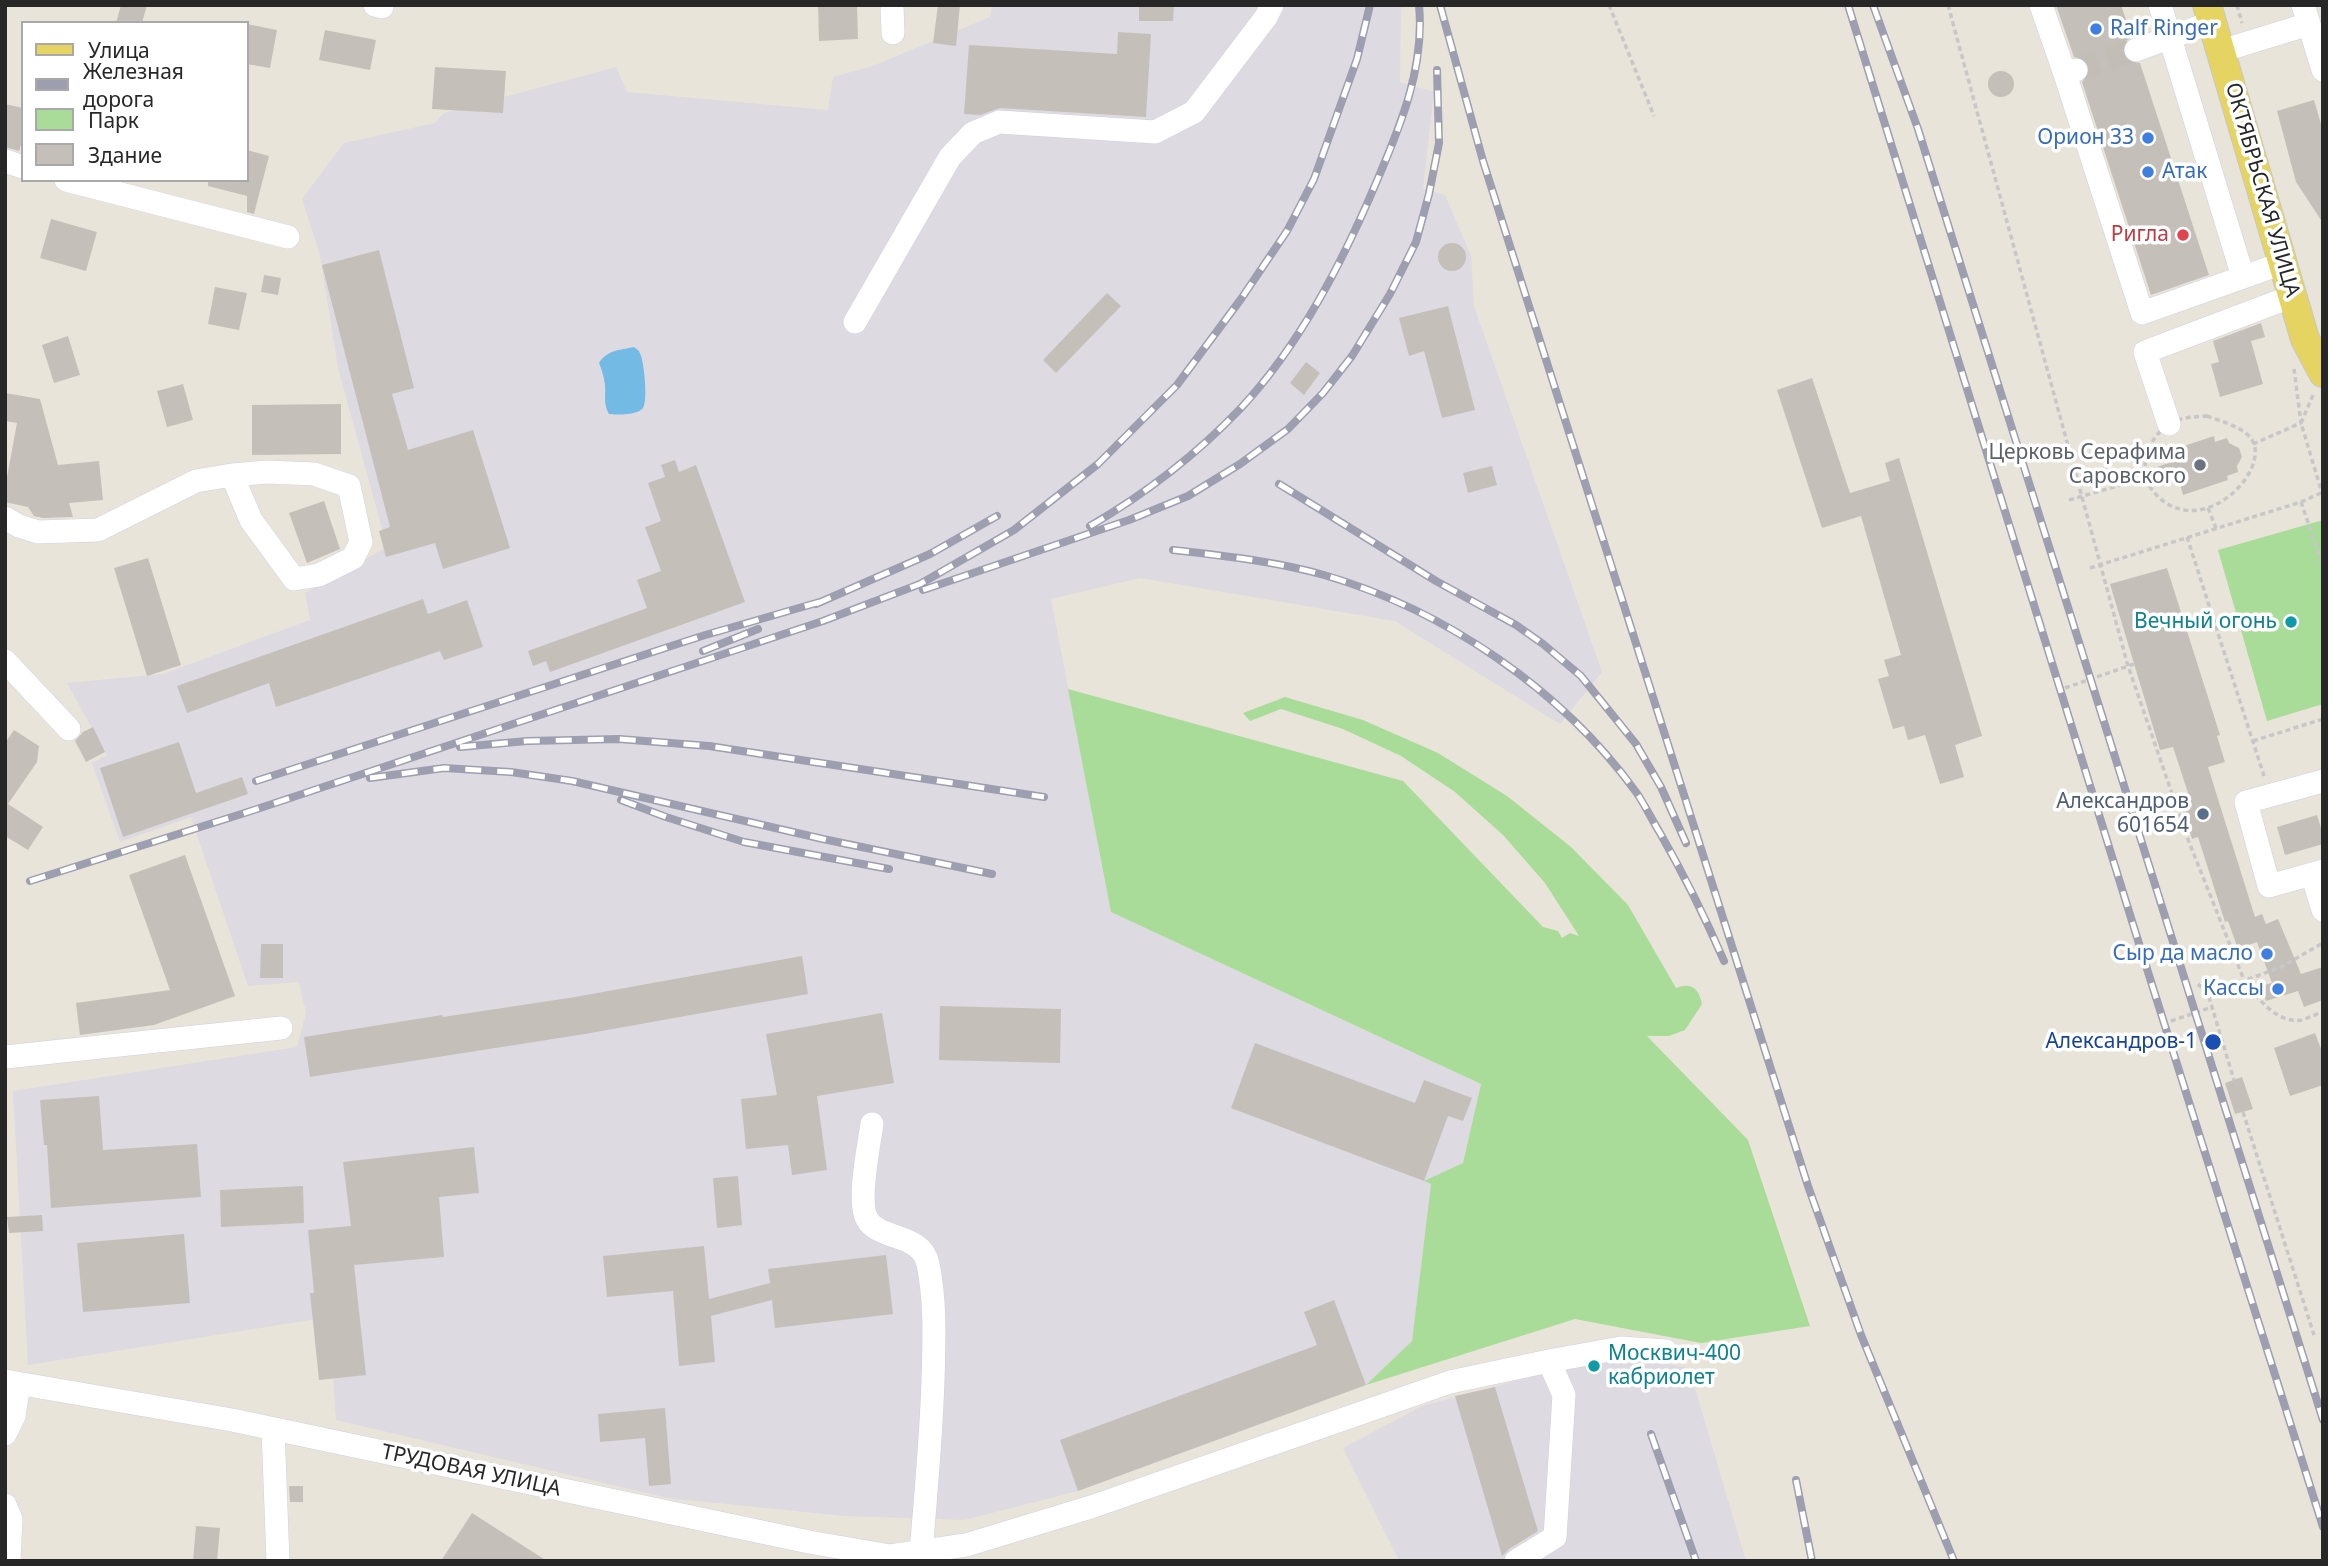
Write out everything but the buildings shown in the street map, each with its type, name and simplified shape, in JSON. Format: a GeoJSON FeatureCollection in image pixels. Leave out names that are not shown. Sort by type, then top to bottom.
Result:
{"type":"FeatureCollection","features":[{"type":"Feature","properties":{"kind":"main road","name":"ОКТЯБРЬСКАЯ УЛИЦА"},"geometry":{"type":"LineString","coordinates":[[2210,14],[2318,384]]}},
{"type":"Feature","properties":{"kind":"street"},"geometry":{"type":"LineString","coordinates":[[892,5],[893,33]]}},
{"type":"Feature","properties":{"kind":"street"},"geometry":{"type":"LineString","coordinates":[[855,322],[950,157],[973,134],[999,122],[1155,132],[1194,112],[1266,18],[1272,5]]}},
{"type":"Feature","properties":{"kind":"street"},"geometry":{"type":"LineString","coordinates":[[2041,5],[2070,72],[2143,313],[2283,263]]}},
{"type":"Feature","properties":{"kind":"street"},"geometry":{"type":"LineString","coordinates":[[2160,5],[2243,277]]}},
{"type":"Feature","properties":{"kind":"street"},"geometry":{"type":"LineString","coordinates":[[2136,50],[2170,37],[2210,14]]}},
{"type":"Feature","properties":{"kind":"street"},"geometry":{"type":"LineString","coordinates":[[2221,51],[2306,15],[2323,69]]}},
{"type":"Feature","properties":{"kind":"street"},"geometry":{"type":"LineString","coordinates":[[74,182],[288,237]]}},
{"type":"Feature","properties":{"kind":"street"},"geometry":{"type":"LineString","coordinates":[[2169,424],[2145,352],[2293,296]]}},
{"type":"Feature","properties":{"kind":"street"},"geometry":{"type":"LineString","coordinates":[[5,518],[38,532],[98,530],[196,481],[232,475],[267,472],[314,474],[349,486],[362,542],[353,558],[319,575],[294,579],[251,520],[232,475]]}},
{"type":"Feature","properties":{"kind":"street"},"geometry":{"type":"LineString","coordinates":[[5,661],[69,729]]}},
{"type":"Feature","properties":{"kind":"street"},"geometry":{"type":"LineString","coordinates":[[2323,780],[2246,802],[2269,886],[2317,872],[2323,910]]}},
{"type":"Feature","properties":{"kind":"street"},"geometry":{"type":"LineString","coordinates":[[5,1057],[281,1028]]}},
{"type":"Feature","properties":{"kind":"street"},"geometry":{"type":"LineString","coordinates":[[872,1124],[862,1202],[867,1220],[879,1230],[904,1238],[917,1247],[927,1260],[935,1312],[931,1448],[932,1554]]}},
{"type":"Feature","properties":{"kind":"street","name":"ТРУДОВАЯ УЛИЦА"},"geometry":{"type":"LineString","coordinates":[[12,1382],[273,1429],[809,1542],[890,1556],[932,1554],[1091,1507],[1450,1382],[1621,1348],[1666,1351]]}},
{"type":"Feature","properties":{"kind":"street"},"geometry":{"type":"LineString","coordinates":[[1516,1561],[1555,1537],[1564,1395],[1549,1361]]}},
{"type":"Feature","properties":{"kind":"street"},"geometry":{"type":"LineString","coordinates":[[5,1434],[13,1416],[12,1382]]}},
{"type":"Feature","properties":{"kind":"street"},"geometry":{"type":"LineString","coordinates":[[273,1429],[278,1561]]}},
{"type":"Feature","properties":{"kind":"street"},"geometry":{"type":"LineString","coordinates":[[5,1505],[11,1519],[9,1561]]}},
{"type":"Feature","properties":{"kind":"path"},"geometry":{"type":"LineString","coordinates":[[1609,5],[1654,116]]}},
{"type":"Feature","properties":{"kind":"path"},"geometry":{"type":"LineString","coordinates":[[1948,5],[2128,666],[2187,838],[2244,980]]}},
{"type":"Feature","properties":{"kind":"path"},"geometry":{"type":"LineString","coordinates":[[2090,568],[2301,502],[2322,492],[2301,423],[2293,359]]}},
{"type":"Feature","properties":{"kind":"path"},"geometry":{"type":"LineString","coordinates":[[2253,444],[2301,423],[2318,384]]}},
{"type":"Feature","properties":{"kind":"path"},"geometry":{"type":"LineString","coordinates":[[2207,416],[2230,424],[2250,437],[2253,444],[2256,452],[2252,466],[2241,485],[2226,500],[2208,508],[2183,511],[2168,504],[2154,492],[2145,478],[2148,449],[2157,435],[2169,424],[2185,418],[2207,416]]}},
{"type":"Feature","properties":{"kind":"path"},"geometry":{"type":"LineString","coordinates":[[2069,500],[2145,478]]}},
{"type":"Feature","properties":{"kind":"path"},"geometry":{"type":"LineString","coordinates":[[2301,502],[2323,567]]}},
{"type":"Feature","properties":{"kind":"path"},"geometry":{"type":"LineString","coordinates":[[2208,508],[2216,528]]}},
{"type":"Feature","properties":{"kind":"path"},"geometry":{"type":"LineString","coordinates":[[2187,537],[2270,795]]}},
{"type":"Feature","properties":{"kind":"path"},"geometry":{"type":"LineString","coordinates":[[2065,688],[2134,664]]}},
{"type":"Feature","properties":{"kind":"path"},"geometry":{"type":"LineString","coordinates":[[2253,741],[2323,719]]}},
{"type":"Feature","properties":{"kind":"path"},"geometry":{"type":"LineString","coordinates":[[2208,993],[2281,967],[2323,943]]}},
{"type":"Feature","properties":{"kind":"path"},"geometry":{"type":"LineString","coordinates":[[2237,971],[2262,1002],[2288,1020],[2302,1020],[2323,1012]]}},
{"type":"Feature","properties":{"kind":"path"},"geometry":{"type":"LineString","coordinates":[[2198,984],[2208,993],[2234,1080]]}},
{"type":"Feature","properties":{"kind":"path"},"geometry":{"type":"LineString","coordinates":[[2171,1021],[2212,1007]]}},
{"type":"Feature","properties":{"kind":"path"},"geometry":{"type":"LineString","coordinates":[[2243,1112],[2315,1335]]}},
{"type":"Feature","properties":{"kind":"shaded area"},"geometry":{"type":"Polygon","coordinates":[[[992,5],[1401,5],[1400,82],[1434,92],[1423,189],[1445,195],[1471,256],[1474,306],[1602,672],[1560,724],[1395,621],[1140,578],[1051,599],[1111,912],[1481,1084],[1463,1163],[1425,1181],[1431,1184],[1412,1341],[1366,1385],[1078,1491],[964,1520],[844,1516],[668,1498],[336,1420],[329,1317],[28,1365],[13,1091],[297,1047],[306,1013],[299,982],[248,986],[191,817],[120,842],[92,763],[107,755],[67,683],[163,674],[310,620],[305,593],[387,547],[338,368],[320,255],[302,199],[344,143],[435,123],[444,113],[616,67],[627,92],[828,110],[833,77],[873,66],[990,17],[992,5]]]}},
{"type":"Feature","properties":{"kind":"shaded area"},"geometry":{"type":"Polygon","coordinates":[[[1637,1358],[1689,1368],[1746,1561],[1399,1561],[1343,1448],[1422,1406],[1597,1359],[1637,1358]]]}},
{"type":"Feature","properties":{"kind":"green space"},"geometry":{"type":"Polygon","coordinates":[[[2323,520],[2323,704],[2267,721],[2218,550],[2323,520]]]}},
{"type":"Feature","properties":{"kind":"green space"},"geometry":{"type":"Polygon","coordinates":[[[1068,689],[1403,781],[1543,927],[1558,931],[1562,938],[1570,933],[1579,936],[1545,883],[1503,835],[1455,792],[1401,756],[1343,729],[1281,709],[1250,721],[1243,713],[1285,697],[1363,720],[1438,753],[1507,796],[1571,847],[1628,905],[1676,988],[1690,986],[1699,994],[1702,1004],[1685,1030],[1669,1036],[1647,1036],[1748,1140],[1810,1326],[1701,1343],[1575,1319],[1366,1385],[1412,1341],[1431,1184],[1424,1181],[1463,1163],[1481,1084],[1111,912],[1068,689]]]}},
{"type":"Feature","properties":{"kind":"water"},"geometry":{"type":"Polygon","coordinates":[[[634,347],[640,353],[643,366],[643,408],[632,413],[609,414],[599,363],[610,353],[634,347]]]}},
{"type":"Feature","properties":{"kind":"tunnel"},"geometry":{"type":"LineString","coordinates":[[2076,70],[2136,50]]}},
{"type":"Feature","properties":{"kind":"railway"},"geometry":{"type":"LineString","coordinates":[[30,881],[254,810],[823,621],[920,584],[1014,530],[1098,464],[1177,385],[1241,299],[1287,231],[1314,179],[1357,59],[1370,5]]}},
{"type":"Feature","properties":{"kind":"railway"},"geometry":{"type":"LineString","coordinates":[[1090,526],[1130,501],[1188,458],[1240,409],[1282,358],[1318,302],[1349,243],[1402,119],[1418,52],[1419,5]]}},
{"type":"Feature","properties":{"kind":"railway"},"geometry":{"type":"LineString","coordinates":[[1440,5],[1483,161],[1808,1186],[1861,1335],[1954,1561]]}},
{"type":"Feature","properties":{"kind":"railway"},"geometry":{"type":"LineString","coordinates":[[1848,5],[2323,1527]]}},
{"type":"Feature","properties":{"kind":"railway"},"geometry":{"type":"LineString","coordinates":[[1873,5],[1918,129],[2323,1420]]}},
{"type":"Feature","properties":{"kind":"railway"},"geometry":{"type":"LineString","coordinates":[[923,590],[1129,520],[1188,496],[1240,464],[1288,429],[1323,393],[1352,356],[1390,294],[1416,242],[1439,143],[1437,70]]}},
{"type":"Feature","properties":{"kind":"railway"},"geometry":{"type":"LineString","coordinates":[[1279,484],[1436,581],[1516,625],[1581,676],[1636,744],[1661,787],[1686,843]]}},
{"type":"Feature","properties":{"kind":"railway"},"geometry":{"type":"LineString","coordinates":[[816,604],[930,554],[997,516]]}},
{"type":"Feature","properties":{"kind":"railway"},"geometry":{"type":"LineString","coordinates":[[1173,550],[1268,563],[1324,575],[1413,609],[1498,658],[1573,720],[1636,792],[1686,880],[1724,961]]}},
{"type":"Feature","properties":{"kind":"railway"},"geometry":{"type":"LineString","coordinates":[[256,781],[702,636],[823,601]]}},
{"type":"Feature","properties":{"kind":"railway"},"geometry":{"type":"LineString","coordinates":[[703,651],[758,629]]}},
{"type":"Feature","properties":{"kind":"railway"},"geometry":{"type":"LineString","coordinates":[[460,747],[527,741],[619,739],[709,746],[1044,797]]}},
{"type":"Feature","properties":{"kind":"railway"},"geometry":{"type":"LineString","coordinates":[[370,778],[444,768],[511,772],[572,781],[823,839],[992,874]]}},
{"type":"Feature","properties":{"kind":"railway"},"geometry":{"type":"LineString","coordinates":[[621,800],[744,842],[889,869]]}},
{"type":"Feature","properties":{"kind":"railway"},"geometry":{"type":"LineString","coordinates":[[1651,1434],[1696,1561]]}},
{"type":"Feature","properties":{"kind":"railway"},"geometry":{"type":"LineString","coordinates":[[1796,1480],[1812,1561]]}},
{"type":"Feature","properties":{"kind":"place","name":"Ralf Ringer"},"geometry":{"type":"Point","coordinates":[2096,29]}},
{"type":"Feature","properties":{"kind":"place","name":"Орион 33"},"geometry":{"type":"Point","coordinates":[2148,138]}},
{"type":"Feature","properties":{"kind":"place","name":"Атак"},"geometry":{"type":"Point","coordinates":[2148,172]}},
{"type":"Feature","properties":{"kind":"place","name":"Ригла"},"geometry":{"type":"Point","coordinates":[2183,235]}},
{"type":"Feature","properties":{"kind":"place","name":"Церковь Серафима Саровского"},"geometry":{"type":"Point","coordinates":[2200,465]}},
{"type":"Feature","properties":{"kind":"place","name":"Вечный огонь"},"geometry":{"type":"Point","coordinates":[2291,622]}},
{"type":"Feature","properties":{"kind":"place","name":"Александров 601654"},"geometry":{"type":"Point","coordinates":[2203,814]}},
{"type":"Feature","properties":{"kind":"place","name":"Сыр да масло"},"geometry":{"type":"Point","coordinates":[2267,954]}},
{"type":"Feature","properties":{"kind":"place","name":"Кассы"},"geometry":{"type":"Point","coordinates":[2278,989]}},
{"type":"Feature","properties":{"kind":"place","name":"Александров-1"},"geometry":{"type":"Point","coordinates":[2213,1042]}},
{"type":"Feature","properties":{"kind":"place","name":"Москвич-400 кабриолет"},"geometry":{"type":"Point","coordinates":[1594,1366]}}]}
